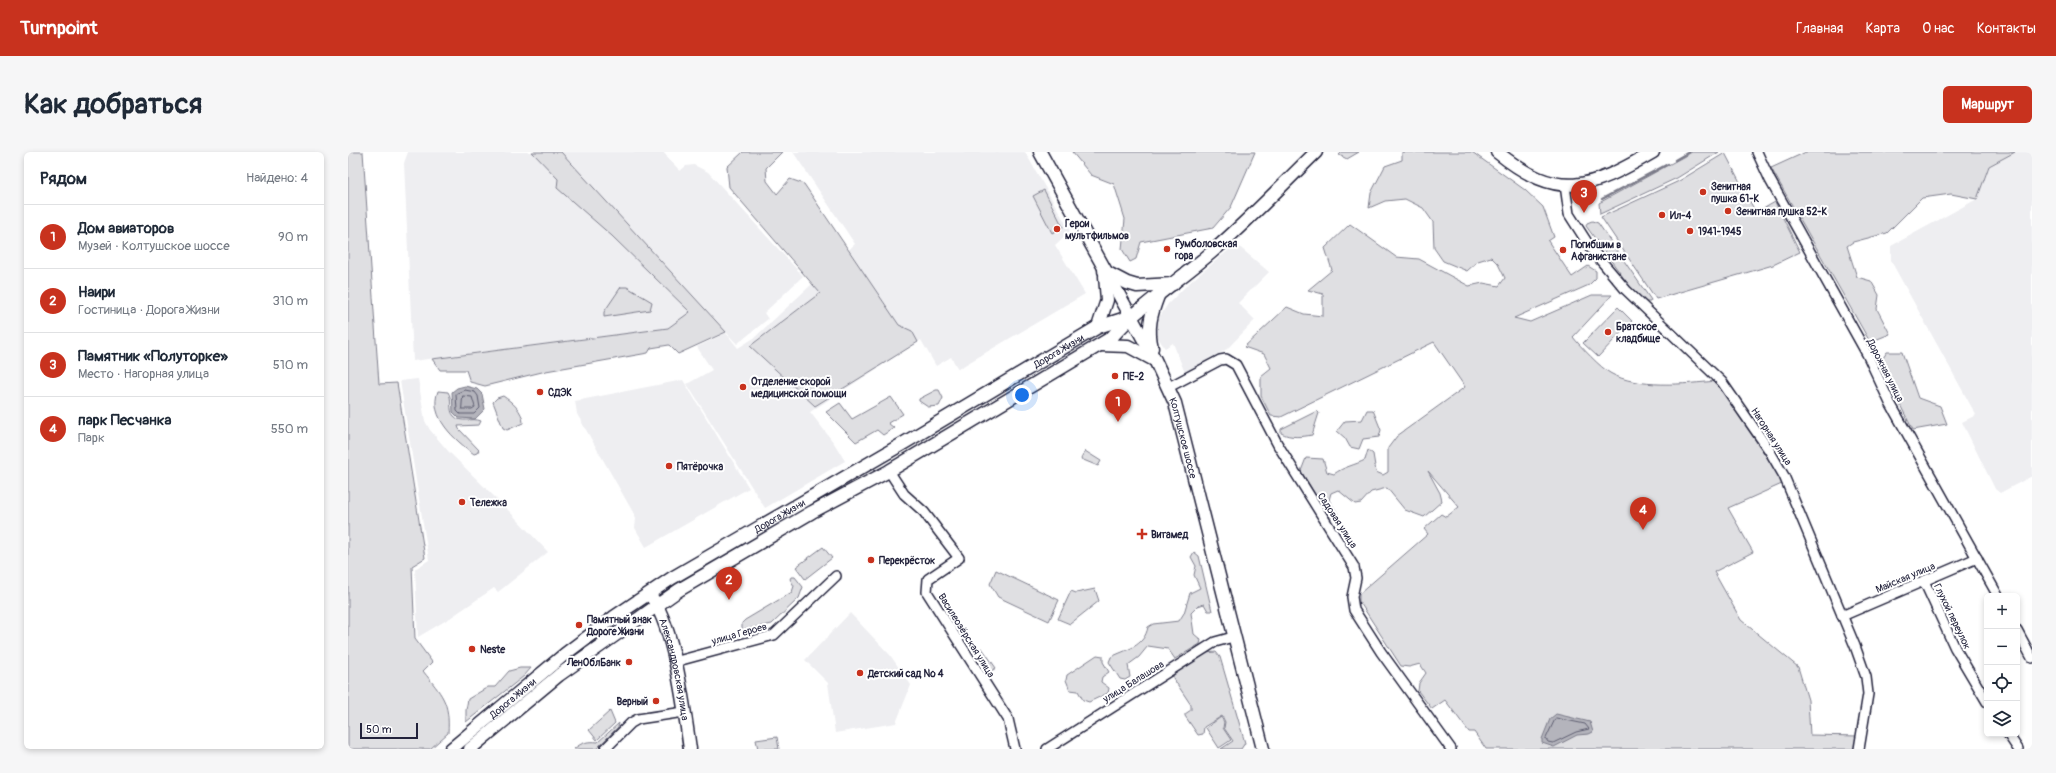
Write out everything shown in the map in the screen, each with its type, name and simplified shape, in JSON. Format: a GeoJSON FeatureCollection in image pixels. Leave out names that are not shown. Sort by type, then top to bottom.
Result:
{"type":"FeatureCollection","features":[{"type":"Feature","properties":{"kind":"main road","name":"Колтушское шоссе"},"geometry":{"type":"LineString","coordinates":[[1040,152],[1169,387],[1190,459],[1233,637],[1263,749]]}},
{"type":"Feature","properties":{"kind":"main road","name":"Дорога Жизни"},"geometry":{"type":"LineString","coordinates":[[470,749],[559,674],[679,590],[812,512],[889,471],[1111,338],[1130,316],[1174,284],[1214,250],[1316,152]]}},
{"type":"Feature","properties":{"kind":"main road"},"geometry":{"type":"LineString","coordinates":[[1497,152],[1537,179],[1565,185],[1601,179],[1653,152]]}},
{"type":"Feature","properties":{"kind":"main road"},"geometry":{"type":"LineString","coordinates":[[1104,271],[1127,283],[1137,286],[1174,284]]}},
{"type":"Feature","properties":{"kind":"main road"},"geometry":{"type":"LineString","coordinates":[[1098,327],[1107,300],[1104,271]]}},
{"type":"Feature","properties":{"kind":"main road"},"geometry":{"type":"LineString","coordinates":[[1155,360],[1149,337],[1149,325],[1150,315],[1159,295]]}},
{"type":"Feature","properties":{"kind":"main road","name":"Дорога Жизни"},"geometry":{"type":"LineString","coordinates":[[450,749],[565,654],[614,617],[672,578],[951,416],[1098,327],[1130,316]]}},
{"type":"Feature","properties":{"kind":"main road"},"geometry":{"type":"LineString","coordinates":[[1099,345],[1128,346],[1155,360]]}},
{"type":"Feature","properties":{"kind":"main road","name":"Александровская улица"},"geometry":{"type":"LineString","coordinates":[[649,593],[657,605],[668,632],[690,749]]}},
{"type":"Feature","properties":{"kind":"street","name":"Дорожная улица"},"geometry":{"type":"LineString","coordinates":[[1757,152],[1777,193],[1867,354],[1890,403],[1996,593]]}},
{"type":"Feature","properties":{"kind":"street","name":"Нагорная улица"},"geometry":{"type":"LineString","coordinates":[[1565,185],[1569,214],[1592,250],[1623,287],[1722,382],[1769,450],[1784,476],[1866,677],[1868,694],[1859,749]]}},
{"type":"Feature","properties":{"kind":"street","name":"Садовая улица"},"geometry":{"type":"LineString","coordinates":[[1169,387],[1220,360],[1232,360],[1236,364],[1278,445],[1354,567],[1356,578],[1352,597],[1354,610],[1381,652],[1451,749]]}},
{"type":"Feature","properties":{"kind":"street","name":"Василеозёрская улица"},"geometry":{"type":"LineString","coordinates":[[889,471],[904,494],[924,512],[959,558],[928,579],[927,592],[1008,719],[1015,749]]}},
{"type":"Feature","properties":{"kind":"street","name":"Майская улица"},"geometry":{"type":"LineString","coordinates":[[1842,616],[1977,558]]}},
{"type":"Feature","properties":{"kind":"street","name":"улица Героев"},"geometry":{"type":"LineString","coordinates":[[674,662],[774,635],[836,576]]}},
{"type":"Feature","properties":{"kind":"street","name":"Глухой переулок"},"geometry":{"type":"LineString","coordinates":[[1924,581],[1955,648],[1986,701]]}},
{"type":"Feature","properties":{"kind":"street"},"geometry":{"type":"LineString","coordinates":[[2020,636],[2032,658]]}},
{"type":"Feature","properties":{"kind":"street","name":"улица Балашова"},"geometry":{"type":"LineString","coordinates":[[1047,749],[1215,642],[1233,637]]}},
{"type":"Feature","properties":{"kind":"street"},"geometry":{"type":"LineString","coordinates":[[605,749],[631,723],[638,719],[684,712]]}},
{"type":"Feature","properties":{"kind":"street"},"geometry":{"type":"LineString","coordinates":[[2010,737],[2018,749]]}},
{"type":"Feature","properties":{"kind":"shaded area"},"geometry":{"type":"Polygon","coordinates":[[[348,152],[363,152],[379,384],[397,383],[425,558],[412,566],[415,639],[432,662],[423,671],[440,693],[448,713],[448,733],[430,749],[348,749],[348,152]]]}},
{"type":"Feature","properties":{"kind":"shaded area"},"geometry":{"type":"Polygon","coordinates":[[[408,152],[663,152],[680,171],[686,166],[694,165],[708,172],[803,276],[764,313],[768,319],[737,344],[726,332],[690,312],[668,328],[413,361],[404,163],[408,152]]]}},
{"type":"Feature","properties":{"kind":"shaded area"},"geometry":{"type":"Polygon","coordinates":[[[532,152],[561,152],[726,332],[678,354],[669,345],[651,348],[648,353],[546,371],[485,386],[470,382],[466,370],[440,370],[432,359],[668,328],[690,312],[612,236],[557,188],[558,179],[532,152]]]}},
{"type":"Feature","properties":{"kind":"shaded area"},"geometry":{"type":"Polygon","coordinates":[[[743,152],[782,152],[766,168],[767,181],[777,194],[790,179],[804,184],[899,325],[912,331],[918,342],[815,406],[750,346],[820,293],[729,187],[727,167],[743,152]]]}},
{"type":"Feature","properties":{"kind":"shaded area"},"geometry":{"type":"Polygon","coordinates":[[[793,152],[1025,152],[1070,231],[1055,245],[1085,294],[958,369],[951,357],[936,366],[921,340],[810,412],[834,443],[845,461],[765,508],[687,384],[712,370],[697,347],[726,333],[738,348],[754,338],[855,244],[793,152]]]}},
{"type":"Feature","properties":{"kind":"shaded area"},"geometry":{"type":"Polygon","coordinates":[[[1072,152],[1255,152],[1231,207],[1213,228],[1141,242],[1136,259],[1130,262],[1122,249],[1125,219],[1114,184],[1091,175],[1072,152]]]}},
{"type":"Feature","properties":{"kind":"shaded area"},"geometry":{"type":"Polygon","coordinates":[[[1342,152],[1359,152],[1347,159],[1339,155],[1342,152]]]}},
{"type":"Feature","properties":{"kind":"shaded area"},"geometry":{"type":"Polygon","coordinates":[[[1402,152],[1472,152],[1525,190],[1543,207],[1554,237],[1548,241],[1572,277],[1588,266],[1596,271],[1596,278],[1589,285],[1514,318],[1530,322],[1592,295],[1612,295],[1573,337],[1601,367],[1621,378],[1647,383],[1676,384],[1716,381],[1784,483],[1728,508],[1753,552],[1714,572],[1741,620],[1798,667],[1808,700],[1810,735],[1859,736],[1856,749],[1486,749],[1474,732],[1469,732],[1445,700],[1432,709],[1418,691],[1419,683],[1426,673],[1420,664],[1409,667],[1401,666],[1359,601],[1359,594],[1428,534],[1424,529],[1441,514],[1446,517],[1459,507],[1428,471],[1440,493],[1442,501],[1424,517],[1405,510],[1387,488],[1371,492],[1361,503],[1355,504],[1338,490],[1331,493],[1329,500],[1338,514],[1335,518],[1328,516],[1301,471],[1306,458],[1323,459],[1327,472],[1334,474],[1365,460],[1368,450],[1373,454],[1376,472],[1383,475],[1388,472],[1388,448],[1397,436],[1465,387],[1434,342],[1281,417],[1271,416],[1261,396],[1261,376],[1271,368],[1264,354],[1244,347],[1287,307],[1304,314],[1323,316],[1323,294],[1308,290],[1332,270],[1325,248],[1350,224],[1396,257],[1419,259],[1469,286],[1483,283],[1499,286],[1505,278],[1498,264],[1491,257],[1478,261],[1467,271],[1443,261],[1434,248],[1433,222],[1423,208],[1405,199],[1385,201],[1369,208],[1371,193],[1385,166],[1402,160],[1402,152]]]}},
{"type":"Feature","properties":{"kind":"shaded area"},"geometry":{"type":"Polygon","coordinates":[[[1692,152],[1719,152],[1677,178],[1600,214],[1599,203],[1692,152]]]}},
{"type":"Feature","properties":{"kind":"shaded area"},"geometry":{"type":"Polygon","coordinates":[[[1806,152],[2015,152],[1989,166],[1977,199],[1951,194],[1922,198],[1887,233],[1853,242],[1847,246],[1857,277],[1871,281],[1879,295],[1877,309],[1890,334],[1870,342],[1771,168],[1806,152]]]}},
{"type":"Feature","properties":{"kind":"shaded area"},"geometry":{"type":"Polygon","coordinates":[[[2015,152],[2032,152],[2032,476],[2000,493],[1995,489],[1962,422],[1976,415],[1891,261],[1891,246],[1977,199],[1989,166],[2015,152]]]}},
{"type":"Feature","properties":{"kind":"shaded area"},"geometry":{"type":"Polygon","coordinates":[[[1725,153],[1756,213],[1775,202],[1800,252],[1773,265],[1656,299],[1601,217],[1679,181],[1725,153]]]}},
{"type":"Feature","properties":{"kind":"shaded area"},"geometry":{"type":"Polygon","coordinates":[[[1044,190],[1063,227],[1052,233],[1033,196],[1044,190]]]}},
{"type":"Feature","properties":{"kind":"shaded area"},"geometry":{"type":"Polygon","coordinates":[[[1592,221],[1598,223],[1651,300],[1650,302],[1641,302],[1586,226],[1587,223],[1592,221]]]}},
{"type":"Feature","properties":{"kind":"shaded area"},"geometry":{"type":"Polygon","coordinates":[[[1236,244],[1269,272],[1238,303],[1255,320],[1227,349],[1185,373],[1173,343],[1165,348],[1158,338],[1156,331],[1158,319],[1168,304],[1189,283],[1236,244]]]}},
{"type":"Feature","properties":{"kind":"shaded area"},"geometry":{"type":"Polygon","coordinates":[[[621,287],[627,287],[652,302],[650,310],[604,317],[604,312],[621,287]]]}},
{"type":"Feature","properties":{"kind":"shaded area","name":"Братское кладбище"},"geometry":{"type":"Polygon","coordinates":[[[1618,307],[1632,321],[1598,357],[1583,343],[1618,307]]]}},
{"type":"Feature","properties":{"kind":"shaded area"},"geometry":{"type":"Polygon","coordinates":[[[1887,352],[1902,352],[1918,398],[1940,406],[1947,424],[1913,430],[1879,364],[1887,352]]]}},
{"type":"Feature","properties":{"kind":"shaded area"},"geometry":{"type":"Polygon","coordinates":[[[418,379],[425,421],[430,430],[449,452],[548,552],[498,592],[494,588],[450,618],[418,637],[415,569],[429,560],[400,381],[418,379]]]}},
{"type":"Feature","properties":{"kind":"shaded area"},"geometry":{"type":"Polygon","coordinates":[[[683,380],[749,488],[646,547],[635,528],[636,519],[634,514],[577,414],[575,401],[683,380]]]}},
{"type":"Feature","properties":{"kind":"shaded area"},"geometry":{"type":"Polygon","coordinates":[[[936,390],[939,390],[943,398],[939,406],[928,407],[919,401],[919,399],[936,390]]]}},
{"type":"Feature","properties":{"kind":"shaded area"},"geometry":{"type":"Polygon","coordinates":[[[438,391],[448,392],[451,411],[454,416],[460,420],[481,421],[479,425],[458,426],[459,429],[479,450],[477,453],[474,454],[459,442],[445,427],[437,410],[436,401],[438,391]]]}},
{"type":"Feature","properties":{"kind":"shaded area"},"geometry":{"type":"Polygon","coordinates":[[[503,396],[516,407],[523,419],[523,423],[507,430],[503,428],[493,402],[497,398],[503,396]]]}},
{"type":"Feature","properties":{"kind":"shaded area"},"geometry":{"type":"Polygon","coordinates":[[[891,397],[903,414],[888,423],[894,428],[883,435],[877,430],[856,442],[826,412],[840,403],[852,419],[891,397]]]}},
{"type":"Feature","properties":{"kind":"shaded area"},"geometry":{"type":"Polygon","coordinates":[[[1367,410],[1373,410],[1381,430],[1379,437],[1363,439],[1359,449],[1350,447],[1345,438],[1337,431],[1345,421],[1362,420],[1367,410]]]}},
{"type":"Feature","properties":{"kind":"shaded area"},"geometry":{"type":"Polygon","coordinates":[[[1317,411],[1319,413],[1312,435],[1296,437],[1281,433],[1281,429],[1317,411]]]}},
{"type":"Feature","properties":{"kind":"shaded area"},"geometry":{"type":"Polygon","coordinates":[[[1085,451],[1101,461],[1098,466],[1081,459],[1085,451]]]}},
{"type":"Feature","properties":{"kind":"shaded area"},"geometry":{"type":"Polygon","coordinates":[[[823,547],[832,558],[805,579],[796,567],[823,547]]]}},
{"type":"Feature","properties":{"kind":"shaded area"},"geometry":{"type":"Polygon","coordinates":[[[1194,552],[1199,556],[1212,611],[1208,611],[1204,604],[1198,606],[1191,613],[1194,634],[1201,640],[1200,644],[1175,659],[1168,649],[1148,646],[1139,657],[1128,665],[1130,677],[1125,680],[1120,679],[1109,662],[1111,657],[1139,643],[1146,634],[1148,627],[1153,624],[1179,621],[1184,613],[1190,593],[1200,588],[1194,575],[1196,566],[1191,557],[1194,552]]]}},
{"type":"Feature","properties":{"kind":"shaded area"},"geometry":{"type":"Polygon","coordinates":[[[996,570],[1059,600],[1049,621],[998,597],[990,584],[996,570]]]}},
{"type":"Feature","properties":{"kind":"shaded area"},"geometry":{"type":"Polygon","coordinates":[[[791,577],[795,577],[803,587],[799,598],[772,624],[742,630],[742,623],[745,620],[792,592],[794,586],[790,579],[791,577]]]}},
{"type":"Feature","properties":{"kind":"shaded area"},"geometry":{"type":"Polygon","coordinates":[[[1095,589],[1099,601],[1070,624],[1058,619],[1071,591],[1076,593],[1095,589]]]}},
{"type":"Feature","properties":{"kind":"shaded area","name":"Детский сад № 4"},"geometry":{"type":"Polygon","coordinates":[[[850,613],[890,655],[911,685],[896,723],[835,733],[828,683],[805,660],[850,613]]]}},
{"type":"Feature","properties":{"kind":"shaded area"},"geometry":{"type":"Polygon","coordinates":[[[982,648],[996,668],[988,673],[974,652],[982,648]]]}},
{"type":"Feature","properties":{"kind":"shaded area"},"geometry":{"type":"Polygon","coordinates":[[[1216,652],[1220,657],[1245,743],[1241,749],[1221,749],[1233,741],[1224,728],[1225,722],[1222,716],[1204,727],[1203,734],[1198,735],[1185,716],[1185,714],[1191,710],[1191,705],[1173,678],[1174,672],[1205,653],[1216,652]]]}},
{"type":"Feature","properties":{"kind":"shaded area"},"geometry":{"type":"Polygon","coordinates":[[[1097,655],[1103,656],[1103,662],[1109,672],[1102,677],[1101,682],[1109,688],[1108,693],[1089,702],[1083,700],[1078,691],[1070,690],[1066,680],[1067,675],[1097,655]]]}},
{"type":"Feature","properties":{"kind":"shaded area"},"geometry":{"type":"Polygon","coordinates":[[[520,668],[531,668],[524,676],[466,722],[468,699],[488,687],[495,687],[509,671],[520,668]]]}},
{"type":"Feature","properties":{"kind":"shaded area"},"geometry":{"type":"Polygon","coordinates":[[[610,711],[615,723],[597,740],[589,730],[610,711]]]}},
{"type":"Feature","properties":{"kind":"shaded area"},"geometry":{"type":"Polygon","coordinates":[[[1221,717],[1224,722],[1223,728],[1231,740],[1219,748],[1206,728],[1221,717]]]}},
{"type":"Feature","properties":{"kind":"shaded area"},"geometry":{"type":"Polygon","coordinates":[[[619,723],[618,727],[596,749],[574,749],[585,742],[598,742],[619,723]]]}},
{"type":"Feature","properties":{"kind":"shaded area"},"geometry":{"type":"Polygon","coordinates":[[[777,737],[779,749],[758,749],[756,740],[777,737]]]}},
{"type":"Feature","properties":{"kind":"water"},"geometry":{"type":"Polygon","coordinates":[[[465,386],[477,389],[482,394],[485,409],[475,419],[459,418],[453,412],[452,392],[457,388],[465,386]]]}},
{"type":"Feature","properties":{"kind":"water"},"geometry":{"type":"Polygon","coordinates":[[[1556,714],[1590,722],[1593,732],[1589,734],[1577,735],[1554,747],[1542,743],[1542,739],[1550,719],[1556,714]]]}},
{"type":"Feature","properties":{"kind":"waterway"},"geometry":{"type":"LineString","coordinates":[[1675,160],[1689,152]]}},
{"type":"Feature","properties":{"kind":"waterway"},"geometry":{"type":"LineString","coordinates":[[1602,199],[1668,164]]}},
{"type":"Feature","properties":{"kind":"place","name":"Зенитная пушка 61-К"},"geometry":{"type":"Point","coordinates":[1703,192]}},
{"type":"Feature","properties":{"kind":"place","name":"Зенитная пушка 52-К"},"geometry":{"type":"Point","coordinates":[1728,211]}},
{"type":"Feature","properties":{"kind":"place","name":"Памятник «Полуторке»"},"geometry":{"type":"Point","coordinates":[1584,213]}},
{"type":"Feature","properties":{"kind":"place","name":"Ил-4"},"geometry":{"type":"Point","coordinates":[1662,215]}},
{"type":"Feature","properties":{"kind":"place","name":"Герои мультфильмов"},"geometry":{"type":"Point","coordinates":[1057,229]}},
{"type":"Feature","properties":{"kind":"place","name":"1941-1945"},"geometry":{"type":"Point","coordinates":[1690,231]}},
{"type":"Feature","properties":{"kind":"place","name":"Румболовская гора"},"geometry":{"type":"Point","coordinates":[1167,249]}},
{"type":"Feature","properties":{"kind":"place","name":"Погибшим в Афганистане"},"geometry":{"type":"Point","coordinates":[1563,250]}},
{"type":"Feature","properties":{"kind":"place","name":"Братское кладбище"},"geometry":{"type":"Point","coordinates":[1608,332]}},
{"type":"Feature","properties":{"kind":"place","name":"ПЕ-2"},"geometry":{"type":"Point","coordinates":[1115,376]}},
{"type":"Feature","properties":{"kind":"place","name":"Отделение скорой медицинской помощи"},"geometry":{"type":"Point","coordinates":[743,387]}},
{"type":"Feature","properties":{"kind":"place","name":"СДЭК"},"geometry":{"type":"Point","coordinates":[540,392]}},
{"type":"Feature","properties":{"kind":"place","name":"Дом авиаторов"},"geometry":{"type":"Point","coordinates":[1118,422]}},
{"type":"Feature","properties":{"kind":"place","name":"Пятёрочка"},"geometry":{"type":"Point","coordinates":[669,466]}},
{"type":"Feature","properties":{"kind":"place","name":"Тележка"},"geometry":{"type":"Point","coordinates":[462,502]}},
{"type":"Feature","properties":{"kind":"place","name":"парк Песчанка"},"geometry":{"type":"Point","coordinates":[1643,530]}},
{"type":"Feature","properties":{"kind":"place","name":"Витамед"},"geometry":{"type":"Point","coordinates":[1142,534]}},
{"type":"Feature","properties":{"kind":"place","name":"Перекрёсток"},"geometry":{"type":"Point","coordinates":[871,560]}},
{"type":"Feature","properties":{"kind":"place","name":"Наири"},"geometry":{"type":"Point","coordinates":[729,600]}},
{"type":"Feature","properties":{"kind":"place","name":"Памятный знак Дороге Жизни"},"geometry":{"type":"Point","coordinates":[579,625]}},
{"type":"Feature","properties":{"kind":"place","name":"Neste"},"geometry":{"type":"Point","coordinates":[472,649]}},
{"type":"Feature","properties":{"kind":"place","name":"ЛенОблБанк"},"geometry":{"type":"Point","coordinates":[629,662]}},
{"type":"Feature","properties":{"kind":"place","name":"Детский сад № 4"},"geometry":{"type":"Point","coordinates":[860,673]}},
{"type":"Feature","properties":{"kind":"place","name":"Верный"},"geometry":{"type":"Point","coordinates":[656,701]}}]}
